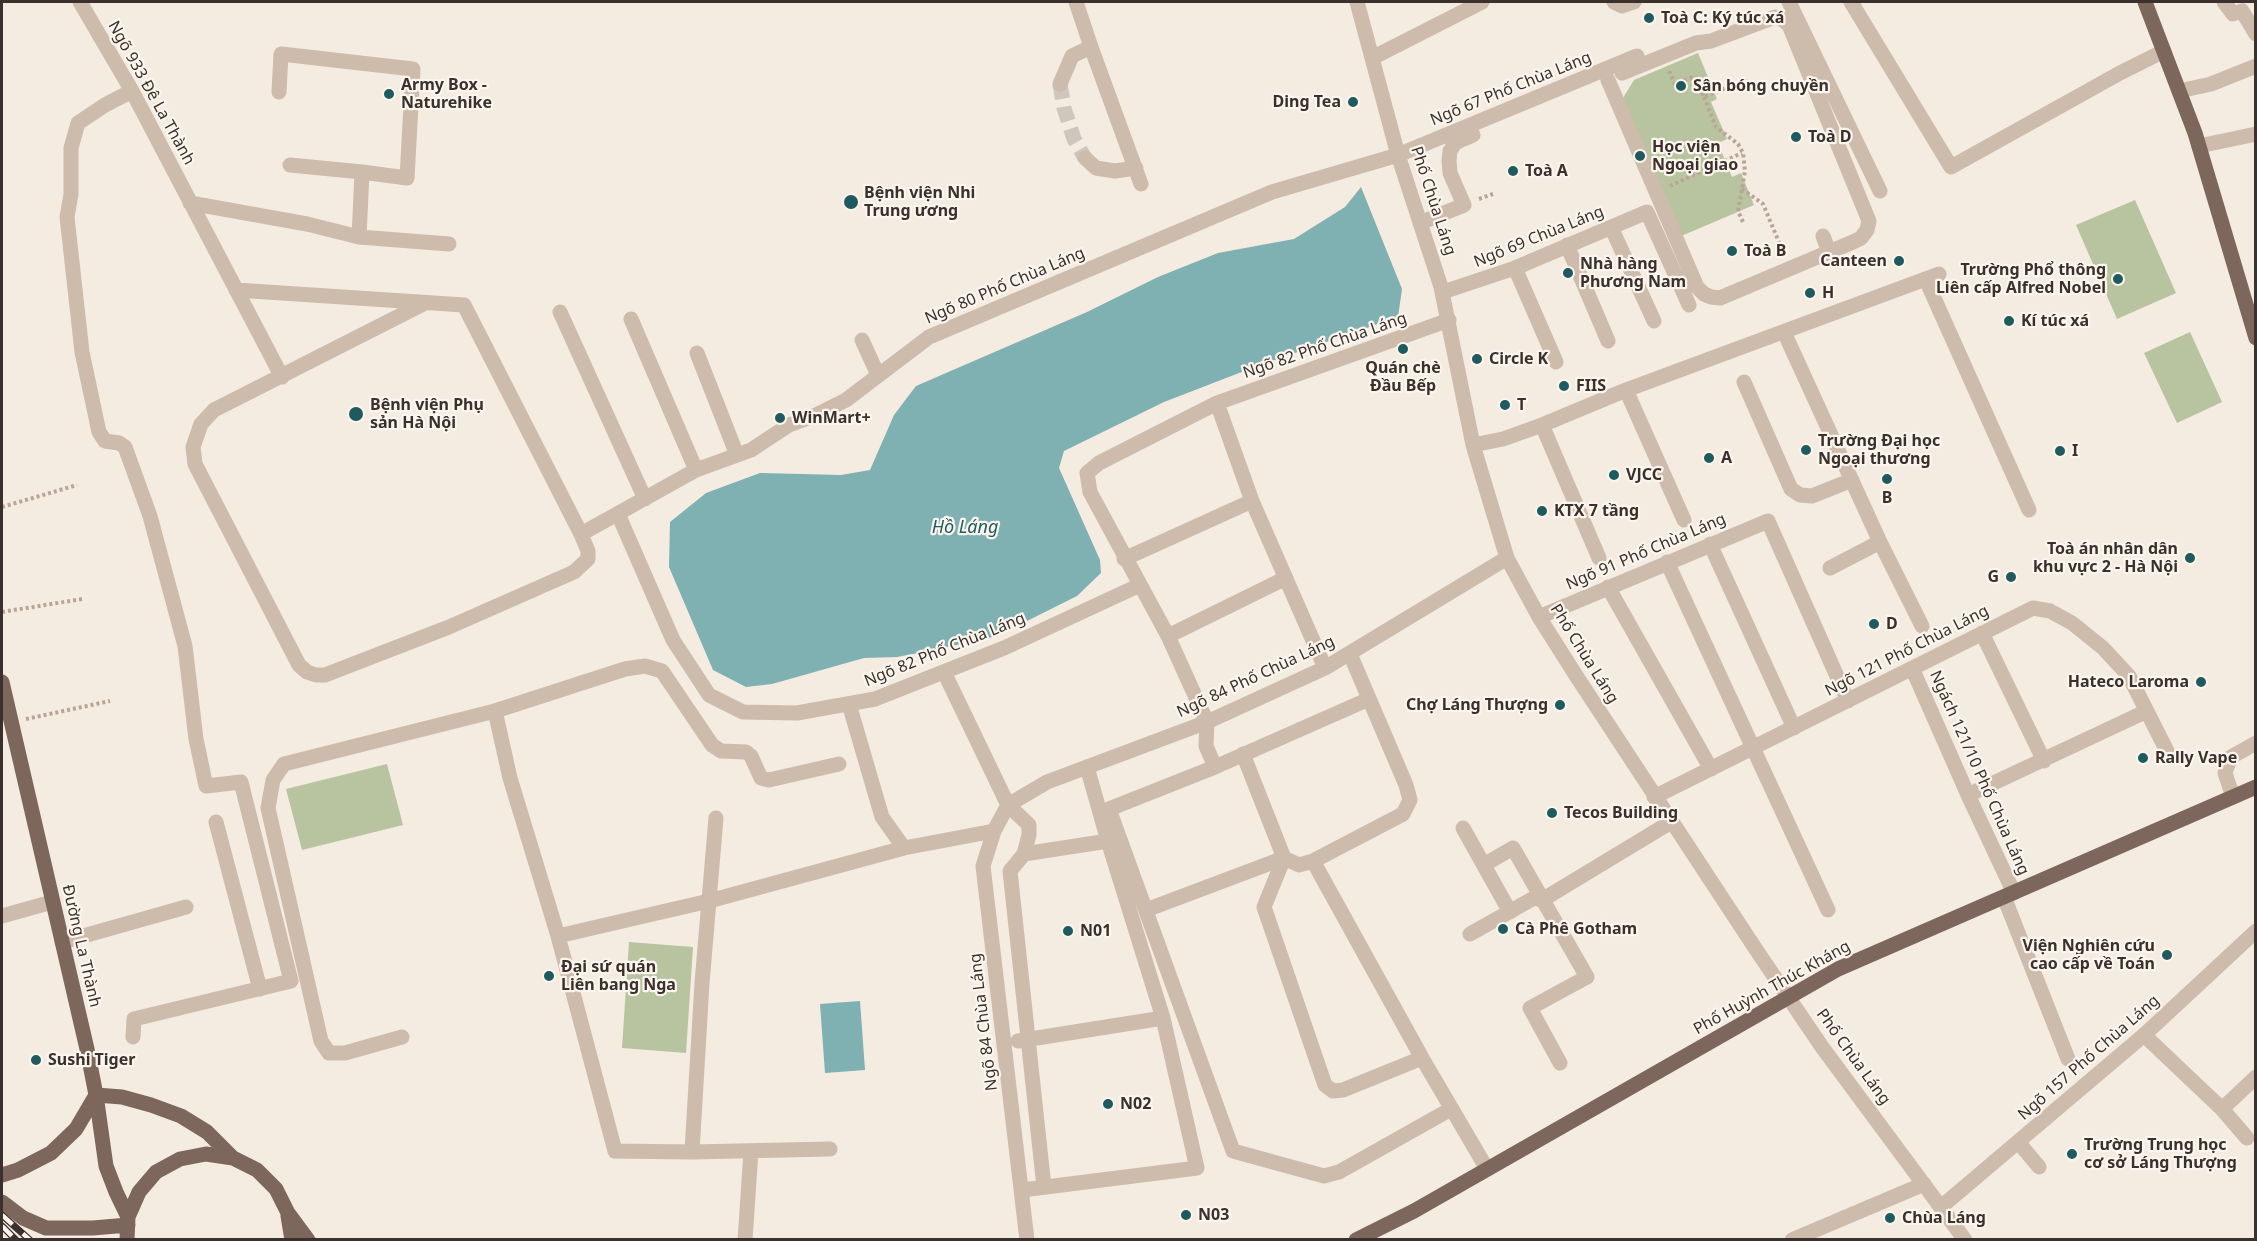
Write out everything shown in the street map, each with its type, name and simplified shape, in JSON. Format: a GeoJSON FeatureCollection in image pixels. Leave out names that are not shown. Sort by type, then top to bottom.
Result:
{"type":"FeatureCollection","features":[{"type":"Feature","properties":{"kind":"main road"},"geometry":{"type":"LineString","coordinates":[[2145,2],[2199,146],[2256,338]]}},
{"type":"Feature","properties":{"kind":"main road","name":"Đường La Thành"},"geometry":{"type":"LineString","coordinates":[[2,682],[96,1095],[106,1166],[128,1227]]}},
{"type":"Feature","properties":{"kind":"main road","name":"Phố Huỳnh Thúc Kháng"},"geometry":{"type":"LineString","coordinates":[[1356,1239],[1388,1226],[1838,969],[2256,786]]}},
{"type":"Feature","properties":{"kind":"main road"},"geometry":{"type":"LineString","coordinates":[[2,1175],[33,1164],[51,1153],[76,1129],[96,1095],[122,1097],[181,1116],[207,1132],[233,1158]]}},
{"type":"Feature","properties":{"kind":"main road"},"geometry":{"type":"LineString","coordinates":[[2,1202],[23,1218],[46,1228],[128,1227],[139,1192],[156,1172],[180,1159],[206,1154],[233,1158],[257,1170],[276,1189],[288,1213],[308,1239]]}},
{"type":"Feature","properties":{"kind":"main road"},"geometry":{"type":"LineString","coordinates":[[288,1213],[291,1239]]}},
{"type":"Feature","properties":{"kind":"street","name":"Ngõ 933 Đê La Thành"},"geometry":{"type":"LineString","coordinates":[[80,2],[132,91],[282,377]]}},
{"type":"Feature","properties":{"kind":"street"},"geometry":{"type":"LineString","coordinates":[[1076,2],[1141,184]]}},
{"type":"Feature","properties":{"kind":"street","name":"Phố Chùa Láng"},"geometry":{"type":"LineString","coordinates":[[1357,2],[1398,155],[1443,292],[1473,445],[1507,558],[1539,617],[1654,797],[1789,998],[1822,1047],[1965,1239]]}},
{"type":"Feature","properties":{"kind":"street"},"geometry":{"type":"LineString","coordinates":[[1372,58],[1456,7],[1482,2]]}},
{"type":"Feature","properties":{"kind":"street"},"geometry":{"type":"LineString","coordinates":[[1614,2],[1622,6],[1634,2]]}},
{"type":"Feature","properties":{"kind":"street"},"geometry":{"type":"LineString","coordinates":[[1789,2],[1880,191]]}},
{"type":"Feature","properties":{"kind":"street"},"geometry":{"type":"LineString","coordinates":[[1851,2],[1951,167],[2164,51]]}},
{"type":"Feature","properties":{"kind":"street"},"geometry":{"type":"LineString","coordinates":[[2224,2],[2233,14],[2242,11],[2256,34]]}},
{"type":"Feature","properties":{"kind":"street"},"geometry":{"type":"LineString","coordinates":[[1420,223],[1471,203],[1450,173],[1450,151],[1455,143],[1696,43],[1741,33],[1774,17],[1782,19],[1789,25],[1869,221],[1866,230],[1861,238],[1720,298],[1704,294],[1697,287],[1661,190],[1608,80]]}},
{"type":"Feature","properties":{"kind":"street"},"geometry":{"type":"LineString","coordinates":[[1060,84],[1072,56],[1091,47]]}},
{"type":"Feature","properties":{"kind":"street"},"geometry":{"type":"LineString","coordinates":[[279,92],[281,54],[413,69],[407,178],[290,165]]}},
{"type":"Feature","properties":{"kind":"street","name":"Ngõ 67 Phố Chùa Láng"},"geometry":{"type":"LineString","coordinates":[[1398,155],[1637,56]]}},
{"type":"Feature","properties":{"kind":"street"},"geometry":{"type":"LineString","coordinates":[[2179,91],[2211,84],[2256,66]]}},
{"type":"Feature","properties":{"kind":"street"},"geometry":{"type":"LineString","coordinates":[[132,91],[78,123],[71,148],[72,194],[66,218],[82,352],[99,432],[105,441],[119,443],[125,447],[150,516],[185,646],[196,739],[206,786],[241,782],[291,981],[134,1019],[133,1038]]}},
{"type":"Feature","properties":{"kind":"street"},"geometry":{"type":"LineString","coordinates":[[2199,146],[2256,134]]}},
{"type":"Feature","properties":{"kind":"street","name":"Ngõ 80 Phố Chùa Láng"},"geometry":{"type":"LineString","coordinates":[[581,534],[696,470],[751,450],[789,424],[816,415],[846,400],[929,337],[1272,192],[1398,155]]}},
{"type":"Feature","properties":{"kind":"street"},"geometry":{"type":"LineString","coordinates":[[1085,158],[1096,168],[1115,171],[1136,168]]}},
{"type":"Feature","properties":{"kind":"street"},"geometry":{"type":"LineString","coordinates":[[359,237],[362,172]]}},
{"type":"Feature","properties":{"kind":"street"},"geometry":{"type":"LineString","coordinates":[[190,203],[307,224],[359,237],[448,244]]}},
{"type":"Feature","properties":{"kind":"street","name":"Ngõ 69 Chùa Láng"},"geometry":{"type":"LineString","coordinates":[[1443,292],[1515,268],[1647,212],[1689,305]]}},
{"type":"Feature","properties":{"kind":"street"},"geometry":{"type":"LineString","coordinates":[[1611,227],[1654,321]]}},
{"type":"Feature","properties":{"kind":"street"},"geometry":{"type":"LineString","coordinates":[[1823,236],[1830,252]]}},
{"type":"Feature","properties":{"kind":"street"},"geometry":{"type":"LineString","coordinates":[[1567,245],[1608,341]]}},
{"type":"Feature","properties":{"kind":"street"},"geometry":{"type":"LineString","coordinates":[[1515,268],[1556,362]]}},
{"type":"Feature","properties":{"kind":"street"},"geometry":{"type":"LineString","coordinates":[[1473,445],[1503,439],[1542,425],[1626,390],[1933,277],[2029,510]]}},
{"type":"Feature","properties":{"kind":"street"},"geometry":{"type":"LineString","coordinates":[[236,290],[464,305],[581,534],[588,559],[574,572],[449,627],[325,675],[316,675],[307,672],[299,665],[195,464],[193,447],[201,424],[214,410],[425,303]]}},
{"type":"Feature","properties":{"kind":"street"},"geometry":{"type":"LineString","coordinates":[[560,312],[645,499]]}},
{"type":"Feature","properties":{"kind":"street"},"geometry":{"type":"LineString","coordinates":[[631,319],[696,470]]}},
{"type":"Feature","properties":{"kind":"street","name":"Ngõ 82 Phố Chùa Láng"},"geometry":{"type":"LineString","coordinates":[[1124,559],[1090,492],[1087,473],[1099,463],[1217,403],[1449,320]]}},
{"type":"Feature","properties":{"kind":"street"},"geometry":{"type":"LineString","coordinates":[[1784,332],[1880,542],[1922,626]]}},
{"type":"Feature","properties":{"kind":"street"},"geometry":{"type":"LineString","coordinates":[[862,340],[878,375]]}},
{"type":"Feature","properties":{"kind":"street"},"geometry":{"type":"LineString","coordinates":[[697,353],[737,455]]}},
{"type":"Feature","properties":{"kind":"street"},"geometry":{"type":"LineString","coordinates":[[1744,382],[1791,489],[1800,495],[1812,496],[1851,480]]}},
{"type":"Feature","properties":{"kind":"street"},"geometry":{"type":"LineString","coordinates":[[1626,390],[1684,520]]}},
{"type":"Feature","properties":{"kind":"street"},"geometry":{"type":"LineString","coordinates":[[1217,403],[1252,501],[1326,668]]}},
{"type":"Feature","properties":{"kind":"street"},"geometry":{"type":"LineString","coordinates":[[1542,425],[1599,558]]}},
{"type":"Feature","properties":{"kind":"street"},"geometry":{"type":"LineString","coordinates":[[1215,766],[1206,746],[1207,722],[1168,636],[1124,559],[1252,501]]}},
{"type":"Feature","properties":{"kind":"street","name":"Ngõ 82 Phố Chùa Láng"},"geometry":{"type":"LineString","coordinates":[[618,514],[673,640],[709,695],[743,712],[797,713],[875,699],[1004,648],[1140,585]]}},
{"type":"Feature","properties":{"kind":"street","name":"Ngõ 91 Phố Chùa Láng"},"geometry":{"type":"LineString","coordinates":[[1539,617],[1768,521],[1848,702]]}},
{"type":"Feature","properties":{"kind":"street"},"geometry":{"type":"LineString","coordinates":[[1830,568],[1880,542]]}},
{"type":"Feature","properties":{"kind":"street"},"geometry":{"type":"LineString","coordinates":[[1710,544],[1794,728]]}},
{"type":"Feature","properties":{"kind":"street","name":"Ngõ 84 Phố Chùa Láng"},"geometry":{"type":"LineString","coordinates":[[1008,805],[1047,782],[1207,722],[1326,668],[1507,558]]}},
{"type":"Feature","properties":{"kind":"street"},"geometry":{"type":"LineString","coordinates":[[1667,562],[1828,910]]}},
{"type":"Feature","properties":{"kind":"street"},"geometry":{"type":"LineString","coordinates":[[1168,636],[1286,578]]}},
{"type":"Feature","properties":{"kind":"street"},"geometry":{"type":"LineString","coordinates":[[1608,587],[1711,769]]}},
{"type":"Feature","properties":{"kind":"street","name":"Ngõ 121 Phố Chùa Láng"},"geometry":{"type":"LineString","coordinates":[[1654,797],[2033,608],[2050,611],[2072,622],[2103,648],[2129,676],[2170,757]]}},
{"type":"Feature","properties":{"kind":"street"},"geometry":{"type":"LineString","coordinates":[[1982,633],[2044,761]]}},
{"type":"Feature","properties":{"kind":"street"},"geometry":{"type":"LineString","coordinates":[[1243,754],[1284,858],[1299,865],[1313,861],[1403,814],[1410,800],[1406,785],[1350,654]]}},
{"type":"Feature","properties":{"kind":"street"},"geometry":{"type":"LineString","coordinates":[[402,1037],[345,1053],[329,1053],[321,1041],[268,808],[273,780],[284,764],[495,711],[625,669],[645,666],[662,671],[712,745],[721,751],[746,752],[751,756],[760,778],[769,780],[839,765]]}},
{"type":"Feature","properties":{"kind":"street","name":"Ngách 121/10 Phố Chùa Láng"},"geometry":{"type":"LineString","coordinates":[[1912,668],[2009,895],[2068,1059]]}},
{"type":"Feature","properties":{"kind":"street"},"geometry":{"type":"LineString","coordinates":[[944,672],[1008,805],[1029,825],[1024,854],[1010,871],[1044,1187]]}},
{"type":"Feature","properties":{"kind":"street"},"geometry":{"type":"LineString","coordinates":[[1369,699],[1109,809],[1233,1151],[1324,1176],[1339,1172],[1451,1109]]}},
{"type":"Feature","properties":{"kind":"street"},"geometry":{"type":"LineString","coordinates":[[849,704],[882,817],[904,848]]}},
{"type":"Feature","properties":{"kind":"street"},"geometry":{"type":"LineString","coordinates":[[495,711],[510,778],[558,936],[615,1151],[830,1149]]}},
{"type":"Feature","properties":{"kind":"street"},"geometry":{"type":"LineString","coordinates":[[1968,795],[2147,711]]}},
{"type":"Feature","properties":{"kind":"street"},"geometry":{"type":"LineString","coordinates":[[2233,797],[2225,773],[2227,766],[2231,757],[2256,743]]}},
{"type":"Feature","properties":{"kind":"street"},"geometry":{"type":"LineString","coordinates":[[1022,1190],[1197,1168],[1163,1018],[1087,767]]}},
{"type":"Feature","properties":{"kind":"street","name":"Ngõ 84 Chùa Láng"},"geometry":{"type":"LineString","coordinates":[[1008,805],[994,831],[983,866],[1027,1239]]}},
{"type":"Feature","properties":{"kind":"street"},"geometry":{"type":"LineString","coordinates":[[692,1152],[716,818]]}},
{"type":"Feature","properties":{"kind":"street"},"geometry":{"type":"LineString","coordinates":[[216,822],[260,989]]}},
{"type":"Feature","properties":{"kind":"street"},"geometry":{"type":"LineString","coordinates":[[1470,934],[1534,898],[1542,900],[1671,822]]}},
{"type":"Feature","properties":{"kind":"street"},"geometry":{"type":"LineString","coordinates":[[1463,828],[1510,912]]}},
{"type":"Feature","properties":{"kind":"street"},"geometry":{"type":"LineString","coordinates":[[558,936],[709,901],[904,848],[994,831]]}},
{"type":"Feature","properties":{"kind":"street"},"geometry":{"type":"LineString","coordinates":[[1024,854],[1108,841]]}},
{"type":"Feature","properties":{"kind":"street"},"geometry":{"type":"LineString","coordinates":[[1487,863],[1513,848],[1587,977],[1530,1008],[1560,1064]]}},
{"type":"Feature","properties":{"kind":"street"},"geometry":{"type":"LineString","coordinates":[[1146,910],[1284,858]]}},
{"type":"Feature","properties":{"kind":"street"},"geometry":{"type":"LineString","coordinates":[[1284,858],[1264,907],[1325,1085],[1333,1091],[1343,1090],[1422,1058]]}},
{"type":"Feature","properties":{"kind":"street"},"geometry":{"type":"LineString","coordinates":[[1313,861],[1422,1058],[1487,1169]]}},
{"type":"Feature","properties":{"kind":"street"},"geometry":{"type":"LineString","coordinates":[[2,916],[52,902]]}},
{"type":"Feature","properties":{"kind":"street"},"geometry":{"type":"LineString","coordinates":[[63,942],[186,908]]}},
{"type":"Feature","properties":{"kind":"street","name":"Ngõ 157 Phố Chùa Láng"},"geometry":{"type":"LineString","coordinates":[[1941,1208],[2144,1035],[2256,931]]}},
{"type":"Feature","properties":{"kind":"street"},"geometry":{"type":"LineString","coordinates":[[1005,1044],[1163,1018]]}},
{"type":"Feature","properties":{"kind":"street"},"geometry":{"type":"LineString","coordinates":[[2144,1035],[2223,1109],[2247,1138]]}},
{"type":"Feature","properties":{"kind":"street"},"geometry":{"type":"LineString","coordinates":[[2223,1109],[2256,1077]]}},
{"type":"Feature","properties":{"kind":"street"},"geometry":{"type":"LineString","coordinates":[[2019,1143],[2039,1167]]}},
{"type":"Feature","properties":{"kind":"street"},"geometry":{"type":"LineString","coordinates":[[745,1239],[750,1150]]}},
{"type":"Feature","properties":{"kind":"street"},"geometry":{"type":"LineString","coordinates":[[1792,1239],[1924,1184]]}},
{"type":"Feature","properties":{"kind":"path"},"geometry":{"type":"LineString","coordinates":[[1675,84],[1695,76],[1716,127],[1738,144],[1743,153],[1744,171],[1738,212],[1743,222]]}},
{"type":"Feature","properties":{"kind":"path"},"geometry":{"type":"LineString","coordinates":[[1704,97],[1747,79]]}},
{"type":"Feature","properties":{"kind":"path"},"geometry":{"type":"LineString","coordinates":[[1661,190],[1743,153]]}},
{"type":"Feature","properties":{"kind":"path"},"geometry":{"type":"LineString","coordinates":[[1742,189],[1763,204],[1790,269]]}},
{"type":"Feature","properties":{"kind":"path"},"geometry":{"type":"LineString","coordinates":[[1471,203],[1493,194]]}},
{"type":"Feature","properties":{"kind":"path"},"geometry":{"type":"LineString","coordinates":[[2,507],[77,485]]}},
{"type":"Feature","properties":{"kind":"path"},"geometry":{"type":"LineString","coordinates":[[2,612],[82,600]]}},
{"type":"Feature","properties":{"kind":"path"},"geometry":{"type":"LineString","coordinates":[[11,722],[110,701]]}},
{"type":"Feature","properties":{"kind":"green space"},"geometry":{"type":"Polygon","coordinates":[[[1698,53],[1717,99],[1711,102],[1727,139],[1718,143],[1732,177],[1741,173],[1754,205],[1679,237],[1623,98],[1634,80],[1698,53]]]}},
{"type":"Feature","properties":{"kind":"green space"},"geometry":{"type":"Polygon","coordinates":[[[2135,200],[2176,293],[2117,319],[2076,225],[2135,200]]]}},
{"type":"Feature","properties":{"kind":"green space"},"geometry":{"type":"Polygon","coordinates":[[[2190,332],[2222,402],[2177,423],[2144,353],[2190,332]]]}},
{"type":"Feature","properties":{"kind":"green space"},"geometry":{"type":"Polygon","coordinates":[[[387,764],[403,825],[302,850],[286,789],[387,764]]]}},
{"type":"Feature","properties":{"kind":"green space"},"geometry":{"type":"Polygon","coordinates":[[[629,942],[693,947],[686,1053],[622,1048],[629,942]]]}},
{"type":"Feature","properties":{"kind":"water","name":"Hồ Láng"},"geometry":{"type":"Polygon","coordinates":[[[1361,187],[1402,289],[1398,317],[1252,368],[1164,402],[1064,451],[1059,468],[1100,560],[1101,573],[1077,596],[997,636],[897,657],[864,658],[772,684],[746,687],[713,670],[669,567],[670,522],[706,493],[760,473],[841,475],[870,470],[894,415],[916,386],[1087,312],[1158,277],[1218,253],[1294,239],[1345,207],[1361,187]]]}},
{"type":"Feature","properties":{"kind":"water"},"geometry":{"type":"Polygon","coordinates":[[[860,1001],[865,1070],[825,1073],[820,1004],[860,1001]]]}},
{"type":"Feature","properties":{"kind":"tunnel"},"geometry":{"type":"LineString","coordinates":[[1060,84],[1064,108],[1074,139],[1085,158]]}},
{"type":"Feature","properties":{"kind":"railway"},"geometry":{"type":"LineString","coordinates":[[2,1215],[30,1240]]}},
{"type":"Feature","properties":{"kind":"railway"},"geometry":{"type":"LineString","coordinates":[[2,1226],[16,1240]]}},
{"type":"Feature","properties":{"kind":"place","name":"Toà C: Ký túc xá"},"geometry":{"type":"Point","coordinates":[1649,18]}},
{"type":"Feature","properties":{"kind":"place","name":"Sân bóng chuyền"},"geometry":{"type":"Point","coordinates":[1681,86]}},
{"type":"Feature","properties":{"kind":"place","name":"Army Box - Naturehike"},"geometry":{"type":"Point","coordinates":[389,94]}},
{"type":"Feature","properties":{"kind":"place","name":"Ding Tea"},"geometry":{"type":"Point","coordinates":[1353,102]}},
{"type":"Feature","properties":{"kind":"place","name":"Toà D"},"geometry":{"type":"Point","coordinates":[1796,137]}},
{"type":"Feature","properties":{"kind":"place","name":"Học viện Ngoại giao"},"geometry":{"type":"Point","coordinates":[1640,156]}},
{"type":"Feature","properties":{"kind":"place","name":"Toà A"},"geometry":{"type":"Point","coordinates":[1513,171]}},
{"type":"Feature","properties":{"kind":"place","name":"Bệnh viện Nhi Trung ương"},"geometry":{"type":"Point","coordinates":[851,202]}},
{"type":"Feature","properties":{"kind":"place","name":"Toà B"},"geometry":{"type":"Point","coordinates":[1732,251]}},
{"type":"Feature","properties":{"kind":"place","name":"Canteen"},"geometry":{"type":"Point","coordinates":[1899,261]}},
{"type":"Feature","properties":{"kind":"place","name":"Nhà hàng Phương Nam"},"geometry":{"type":"Point","coordinates":[1568,273]}},
{"type":"Feature","properties":{"kind":"place","name":"Trường Phổ thông Liên cấp Alfred Nobel"},"geometry":{"type":"Point","coordinates":[2118,279]}},
{"type":"Feature","properties":{"kind":"place","name":"H"},"geometry":{"type":"Point","coordinates":[1810,293]}},
{"type":"Feature","properties":{"kind":"place","name":"Kí túc xá"},"geometry":{"type":"Point","coordinates":[2009,321]}},
{"type":"Feature","properties":{"kind":"place","name":"Quán chè Đầu Bếp"},"geometry":{"type":"Point","coordinates":[1403,349]}},
{"type":"Feature","properties":{"kind":"place","name":"Circle K"},"geometry":{"type":"Point","coordinates":[1477,359]}},
{"type":"Feature","properties":{"kind":"place","name":"FIIS"},"geometry":{"type":"Point","coordinates":[1564,386]}},
{"type":"Feature","properties":{"kind":"place","name":"T"},"geometry":{"type":"Point","coordinates":[1505,405]}},
{"type":"Feature","properties":{"kind":"place","name":"Bệnh viện Phụ sản Hà Nội"},"geometry":{"type":"Point","coordinates":[356,414]}},
{"type":"Feature","properties":{"kind":"place","name":"WinMart+"},"geometry":{"type":"Point","coordinates":[780,418]}},
{"type":"Feature","properties":{"kind":"place","name":"Trường Đại học Ngoại thương"},"geometry":{"type":"Point","coordinates":[1806,450]}},
{"type":"Feature","properties":{"kind":"place","name":"I"},"geometry":{"type":"Point","coordinates":[2060,451]}},
{"type":"Feature","properties":{"kind":"place","name":"A"},"geometry":{"type":"Point","coordinates":[1709,458]}},
{"type":"Feature","properties":{"kind":"place","name":"VJCC"},"geometry":{"type":"Point","coordinates":[1614,475]}},
{"type":"Feature","properties":{"kind":"place","name":"B"},"geometry":{"type":"Point","coordinates":[1887,479]}},
{"type":"Feature","properties":{"kind":"place","name":"KTX 7 tầng"},"geometry":{"type":"Point","coordinates":[1542,511]}},
{"type":"Feature","properties":{"kind":"place","name":"Toà án nhân dân khu vực 2 - Hà Nội"},"geometry":{"type":"Point","coordinates":[2190,558]}},
{"type":"Feature","properties":{"kind":"place","name":"G"},"geometry":{"type":"Point","coordinates":[2011,577]}},
{"type":"Feature","properties":{"kind":"place","name":"D"},"geometry":{"type":"Point","coordinates":[1874,624]}},
{"type":"Feature","properties":{"kind":"place","name":"Hateco Laroma"},"geometry":{"type":"Point","coordinates":[2201,682]}},
{"type":"Feature","properties":{"kind":"place","name":"Chợ Láng Thượng"},"geometry":{"type":"Point","coordinates":[1560,705]}},
{"type":"Feature","properties":{"kind":"place","name":"Rally Vape"},"geometry":{"type":"Point","coordinates":[2143,758]}},
{"type":"Feature","properties":{"kind":"place","name":"Tecos Building"},"geometry":{"type":"Point","coordinates":[1552,813]}},
{"type":"Feature","properties":{"kind":"place","name":"Cà Phê Gotham"},"geometry":{"type":"Point","coordinates":[1503,929]}},
{"type":"Feature","properties":{"kind":"place","name":"N01"},"geometry":{"type":"Point","coordinates":[1068,931]}},
{"type":"Feature","properties":{"kind":"place","name":"Viện Nghiên cứu cao cấp về Toán"},"geometry":{"type":"Point","coordinates":[2167,955]}},
{"type":"Feature","properties":{"kind":"place","name":"Đại sứ quán Liên bang Nga"},"geometry":{"type":"Point","coordinates":[549,976]}},
{"type":"Feature","properties":{"kind":"place","name":"Sushi Tiger"},"geometry":{"type":"Point","coordinates":[36,1060]}},
{"type":"Feature","properties":{"kind":"place","name":"N02"},"geometry":{"type":"Point","coordinates":[1108,1104]}},
{"type":"Feature","properties":{"kind":"place","name":"Trường Trung học cơ sở Láng Thượng"},"geometry":{"type":"Point","coordinates":[2072,1154]}},
{"type":"Feature","properties":{"kind":"place","name":"N03"},"geometry":{"type":"Point","coordinates":[1186,1215]}},
{"type":"Feature","properties":{"kind":"place","name":"Chùa Láng"},"geometry":{"type":"Point","coordinates":[1890,1218]}}]}
